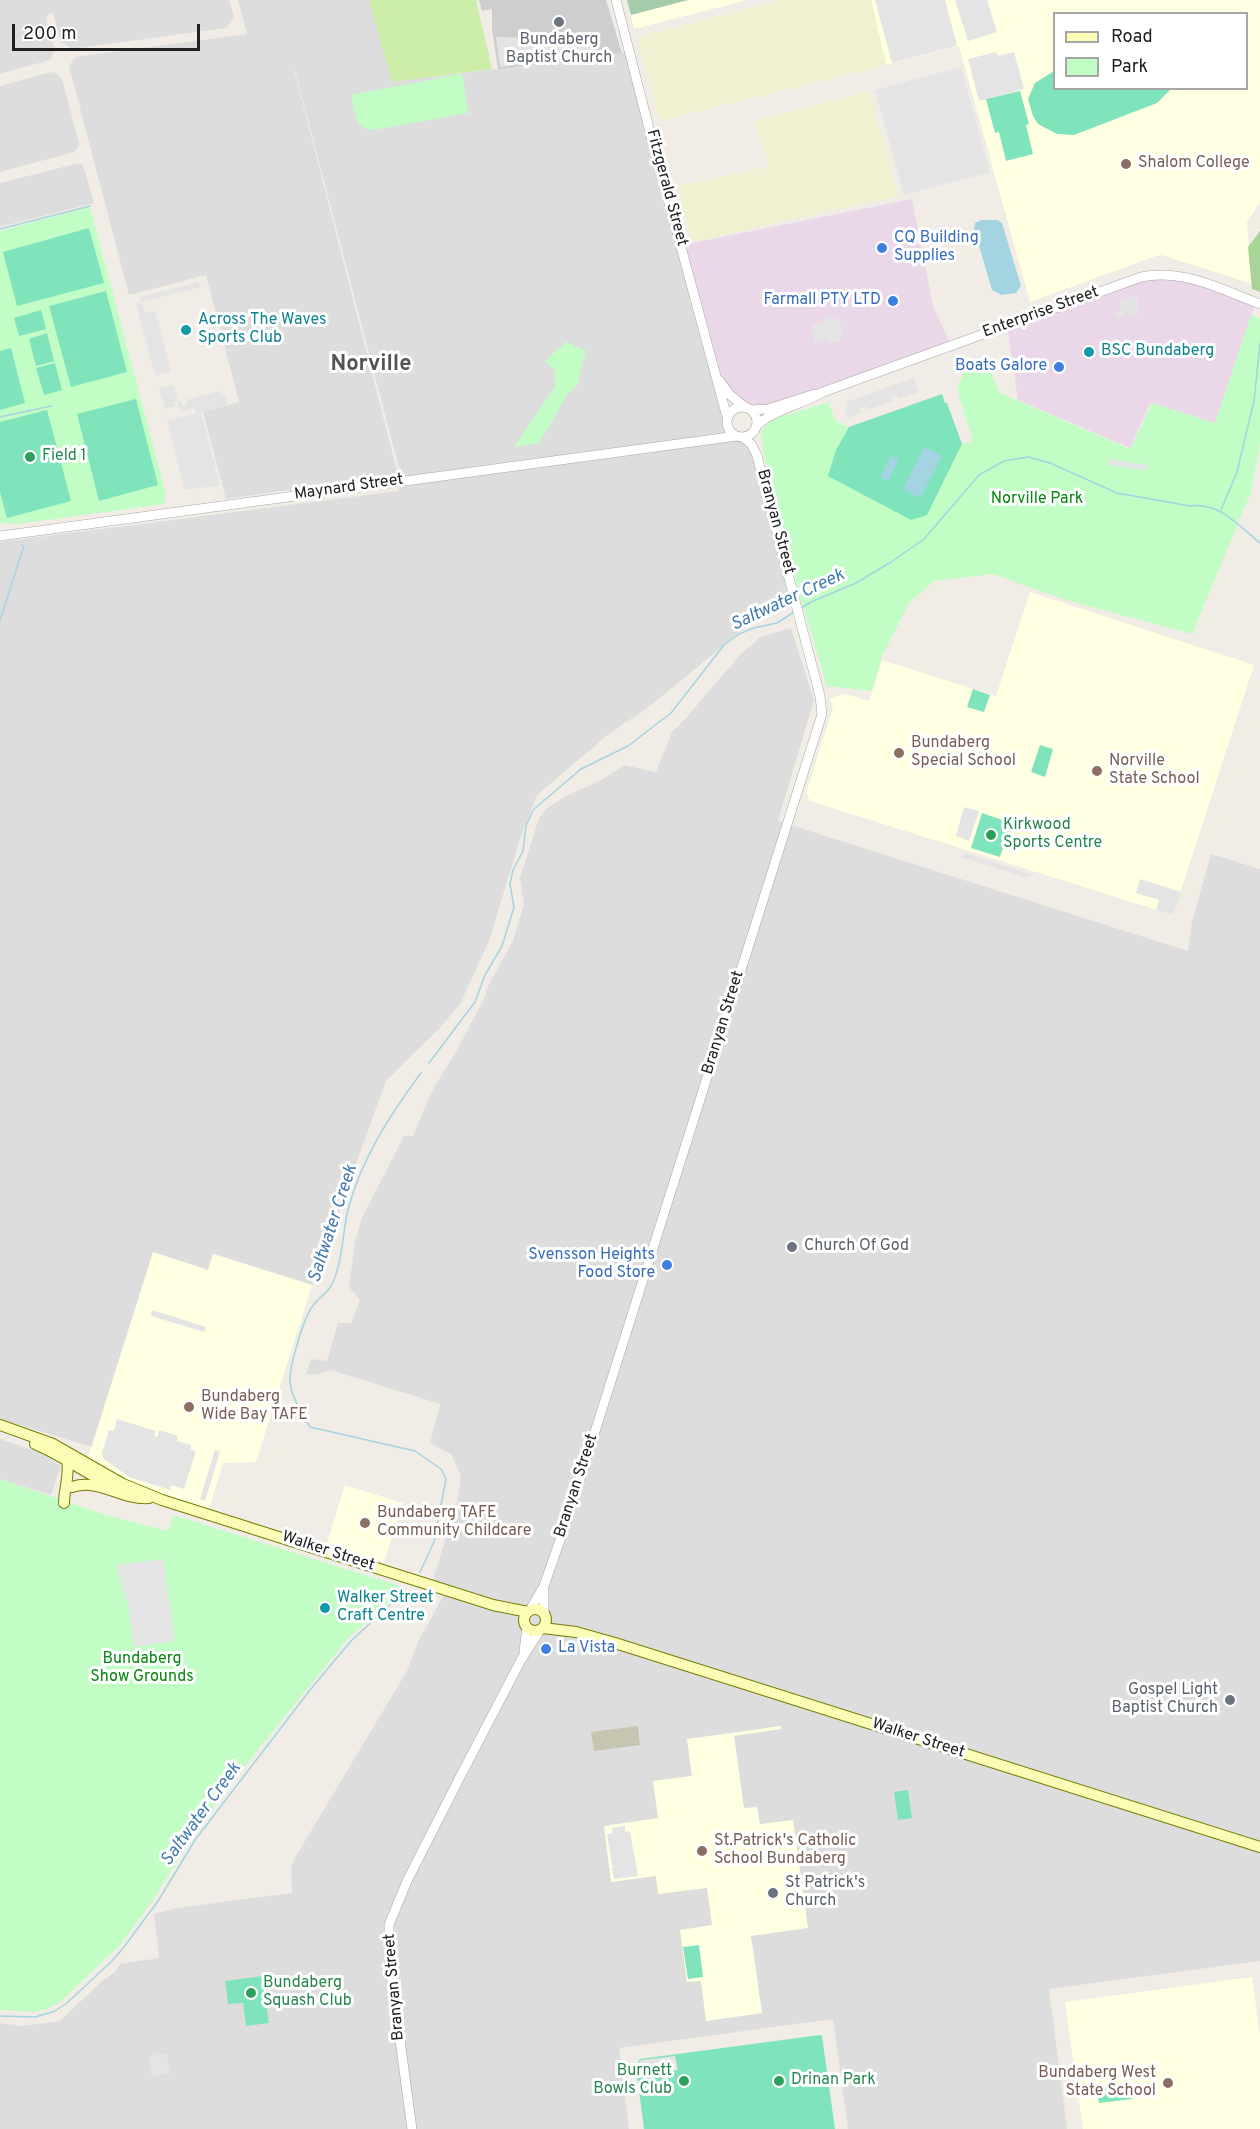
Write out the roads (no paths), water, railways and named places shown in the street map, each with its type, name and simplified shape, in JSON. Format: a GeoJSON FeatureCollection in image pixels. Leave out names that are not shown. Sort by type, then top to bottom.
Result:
{"type":"FeatureCollection","features":[{"type":"Feature","properties":{"kind":"main road","name":"Walker Street"},"geometry":{"type":"LineString","coordinates":[[0,1425],[53,1444],[110,1485],[162,1500]]}},
{"type":"Feature","properties":{"kind":"main road","name":"Walker Street"},"geometry":{"type":"LineString","coordinates":[[0,1431],[38,1444],[67,1460],[84,1465],[162,1500],[493,1605],[529,1611]]}},
{"type":"Feature","properties":{"kind":"main road"},"geometry":{"type":"LineString","coordinates":[[64,1503],[67,1460]]}},
{"type":"Feature","properties":{"kind":"main road"},"geometry":{"type":"LineString","coordinates":[[72,1487],[87,1484],[130,1498],[149,1498]]}},
{"type":"Feature","properties":{"kind":"main road","name":"Walker Street"},"geometry":{"type":"LineString","coordinates":[[493,1605],[521,1620],[526,1626]]}},
{"type":"Feature","properties":{"kind":"main road"},"geometry":{"type":"LineString","coordinates":[[537,1609],[544,1614],[546,1622],[542,1629],[533,1631],[526,1626],[525,1618],[529,1611],[537,1609]]}},
{"type":"Feature","properties":{"kind":"main road","name":"Walker Street"},"geometry":{"type":"LineString","coordinates":[[544,1614],[576,1632],[1260,1847]]}},
{"type":"Feature","properties":{"kind":"main road","name":"Walker Street"},"geometry":{"type":"LineString","coordinates":[[542,1629],[576,1632]]}},
{"type":"Feature","properties":{"kind":"street","name":"Fitzgerald Street"},"geometry":{"type":"LineString","coordinates":[[616,0],[727,419]]}},
{"type":"Feature","properties":{"kind":"street","name":"Enterprise Street"},"geometry":{"type":"LineString","coordinates":[[748,408],[768,409],[804,396],[824,392],[1148,276],[1174,275],[1193,279],[1260,304]]}},
{"type":"Feature","properties":{"kind":"street","name":"Fitzgerald Street"},"geometry":{"type":"LineString","coordinates":[[717,376],[730,395],[748,408]]}},
{"type":"Feature","properties":{"kind":"street","name":"Enterprise Street"},"geometry":{"type":"LineString","coordinates":[[756,427],[772,414],[806,402],[824,392]]}},
{"type":"Feature","properties":{"kind":"street"},"geometry":{"type":"LineString","coordinates":[[736,408],[748,408],[756,416],[756,427],[750,435],[740,437],[729,430],[727,419],[736,408]]}},
{"type":"Feature","properties":{"kind":"street","name":"Maynard Street"},"geometry":{"type":"LineString","coordinates":[[699,441],[717,432],[727,419]]}},
{"type":"Feature","properties":{"kind":"street","name":"Branyan Street"},"geometry":{"type":"LineString","coordinates":[[756,427],[757,456]]}},
{"type":"Feature","properties":{"kind":"street","name":"Maynard Street"},"geometry":{"type":"LineString","coordinates":[[0,536],[740,437]]}},
{"type":"Feature","properties":{"kind":"street","name":"Branyan Street"},"geometry":{"type":"LineString","coordinates":[[529,1611],[544,1586],[568,1517],[822,714],[820,696],[757,456],[752,445],[740,437]]}},
{"type":"Feature","properties":{"kind":"street","name":"Branyan Street"},"geometry":{"type":"LineString","coordinates":[[544,1586],[544,1614]]}},
{"type":"Feature","properties":{"kind":"street","name":"Branyan Street"},"geometry":{"type":"LineString","coordinates":[[521,1660],[526,1645],[526,1626]]}},
{"type":"Feature","properties":{"kind":"street","name":"Branyan Street"},"geometry":{"type":"LineString","coordinates":[[412,2129],[389,1959],[389,1925],[407,1881],[521,1660],[542,1629]]}},
{"type":"Feature","properties":{"kind":"water"},"geometry":{"type":"Polygon","coordinates":[[[981,220],[997,220],[1002,223],[1021,286],[1016,293],[1001,295],[992,290],[974,229],[975,223],[981,220]]]}},
{"type":"Feature","properties":{"kind":"water"},"geometry":{"type":"Polygon","coordinates":[[[924,447],[942,456],[920,498],[903,489],[924,447]]]}},
{"type":"Feature","properties":{"kind":"water"},"geometry":{"type":"Polygon","coordinates":[[[891,456],[899,460],[888,481],[880,477],[891,456]]]}},
{"type":"Feature","properties":{"kind":"waterway"},"geometry":{"type":"LineString","coordinates":[[0,229],[90,206]]}},
{"type":"Feature","properties":{"kind":"waterway"},"geometry":{"type":"LineString","coordinates":[[1221,510],[1237,472],[1254,401],[1260,343]]}},
{"type":"Feature","properties":{"kind":"waterway"},"geometry":{"type":"LineString","coordinates":[[0,417],[51,406]]}},
{"type":"Feature","properties":{"kind":"waterway","name":"Saltwater Creek"},"geometry":{"type":"LineString","coordinates":[[801,608],[856,583],[924,539],[979,475],[1004,461],[1028,457],[1050,463],[1117,493],[1220,511],[1260,543]]}},
{"type":"Feature","properties":{"kind":"waterway"},"geometry":{"type":"LineString","coordinates":[[0,620],[24,546],[22,545]]}},
{"type":"Feature","properties":{"kind":"waterway","name":"Saltwater Creek"},"geometry":{"type":"LineString","coordinates":[[429,1063],[475,1002],[485,975],[502,946],[514,907],[510,884],[513,870],[523,851],[526,826],[533,810],[581,769],[628,746],[671,713],[724,645],[739,634],[777,623],[794,612]]}},
{"type":"Feature","properties":{"kind":"waterway","name":"Saltwater Creek"},"geometry":{"type":"LineString","coordinates":[[420,1572],[434,1542],[446,1479],[441,1469],[415,1451],[310,1427],[295,1399],[290,1374],[305,1321],[316,1301],[329,1289],[335,1277],[348,1210],[361,1173],[388,1121],[421,1073]]}},
{"type":"Feature","properties":{"kind":"waterway","name":"Saltwater Creek"},"geometry":{"type":"LineString","coordinates":[[0,2016],[35,2017],[55,2011],[67,2003],[112,1961],[158,1901],[195,1840],[310,1690],[351,1641],[406,1590]]}},
{"type":"Feature","properties":{"kind":"place","name":"Bundaberg Baptist Church"},"geometry":{"type":"Point","coordinates":[559,22]}},
{"type":"Feature","properties":{"kind":"place","name":"Shalom College"},"geometry":{"type":"Point","coordinates":[1126,164]}},
{"type":"Feature","properties":{"kind":"place","name":"CQ Building Supplies"},"geometry":{"type":"Point","coordinates":[882,248]}},
{"type":"Feature","properties":{"kind":"place","name":"Farmall PTY LTD"},"geometry":{"type":"Point","coordinates":[893,301]}},
{"type":"Feature","properties":{"kind":"place","name":"Across The Waves Sports Club"},"geometry":{"type":"Point","coordinates":[186,330]}},
{"type":"Feature","properties":{"kind":"place","name":"BSC Bundaberg"},"geometry":{"type":"Point","coordinates":[1089,352]}},
{"type":"Feature","properties":{"kind":"place","name":"Boats Galore"},"geometry":{"type":"Point","coordinates":[1059,367]}},
{"type":"Feature","properties":{"kind":"place","name":"Field 1"},"geometry":{"type":"Point","coordinates":[30,457]}},
{"type":"Feature","properties":{"kind":"place","name":"Bundaberg Special School"},"geometry":{"type":"Point","coordinates":[899,753]}},
{"type":"Feature","properties":{"kind":"place","name":"Norville State School"},"geometry":{"type":"Point","coordinates":[1097,771]}},
{"type":"Feature","properties":{"kind":"place","name":"Kirkwood Sports Centre"},"geometry":{"type":"Point","coordinates":[991,835]}},
{"type":"Feature","properties":{"kind":"place","name":"Church Of God"},"geometry":{"type":"Point","coordinates":[792,1247]}},
{"type":"Feature","properties":{"kind":"place","name":"Svensson Heights Food Store"},"geometry":{"type":"Point","coordinates":[667,1265]}},
{"type":"Feature","properties":{"kind":"place","name":"Bundaberg Wide Bay TAFE"},"geometry":{"type":"Point","coordinates":[189,1407]}},
{"type":"Feature","properties":{"kind":"place","name":"Bundaberg TAFE Community Childcare"},"geometry":{"type":"Point","coordinates":[365,1523]}},
{"type":"Feature","properties":{"kind":"place","name":"Walker Street Craft Centre"},"geometry":{"type":"Point","coordinates":[325,1608]}},
{"type":"Feature","properties":{"kind":"place","name":"La Vista"},"geometry":{"type":"Point","coordinates":[546,1649]}},
{"type":"Feature","properties":{"kind":"place","name":"Gospel Light Baptist Church"},"geometry":{"type":"Point","coordinates":[1230,1700]}},
{"type":"Feature","properties":{"kind":"place","name":"St.Patrick's Catholic School Bundaberg"},"geometry":{"type":"Point","coordinates":[702,1851]}},
{"type":"Feature","properties":{"kind":"place","name":"St Patrick's Church"},"geometry":{"type":"Point","coordinates":[773,1893]}},
{"type":"Feature","properties":{"kind":"place","name":"Bundaberg Squash Club"},"geometry":{"type":"Point","coordinates":[251,1993]}},
{"type":"Feature","properties":{"kind":"place","name":"Burnett Bowls Club"},"geometry":{"type":"Point","coordinates":[684,2081]}},
{"type":"Feature","properties":{"kind":"place","name":"Drinan Park"},"geometry":{"type":"Point","coordinates":[779,2081]}},
{"type":"Feature","properties":{"kind":"place","name":"Bundaberg West State School"},"geometry":{"type":"Point","coordinates":[1168,2083]}},
{"type":"Feature","properties":{"kind":"district","name":"Norville"},"geometry":{"type":"Point","coordinates":[371,366]}},
{"type":"Feature","properties":{"kind":"park label","name":"Norville Park"},"geometry":{"type":"Point","coordinates":[1037,500]}},
{"type":"Feature","properties":{"kind":"park label","name":"Bundaberg Show Grounds"},"geometry":{"type":"Point","coordinates":[142,1669]}}]}
